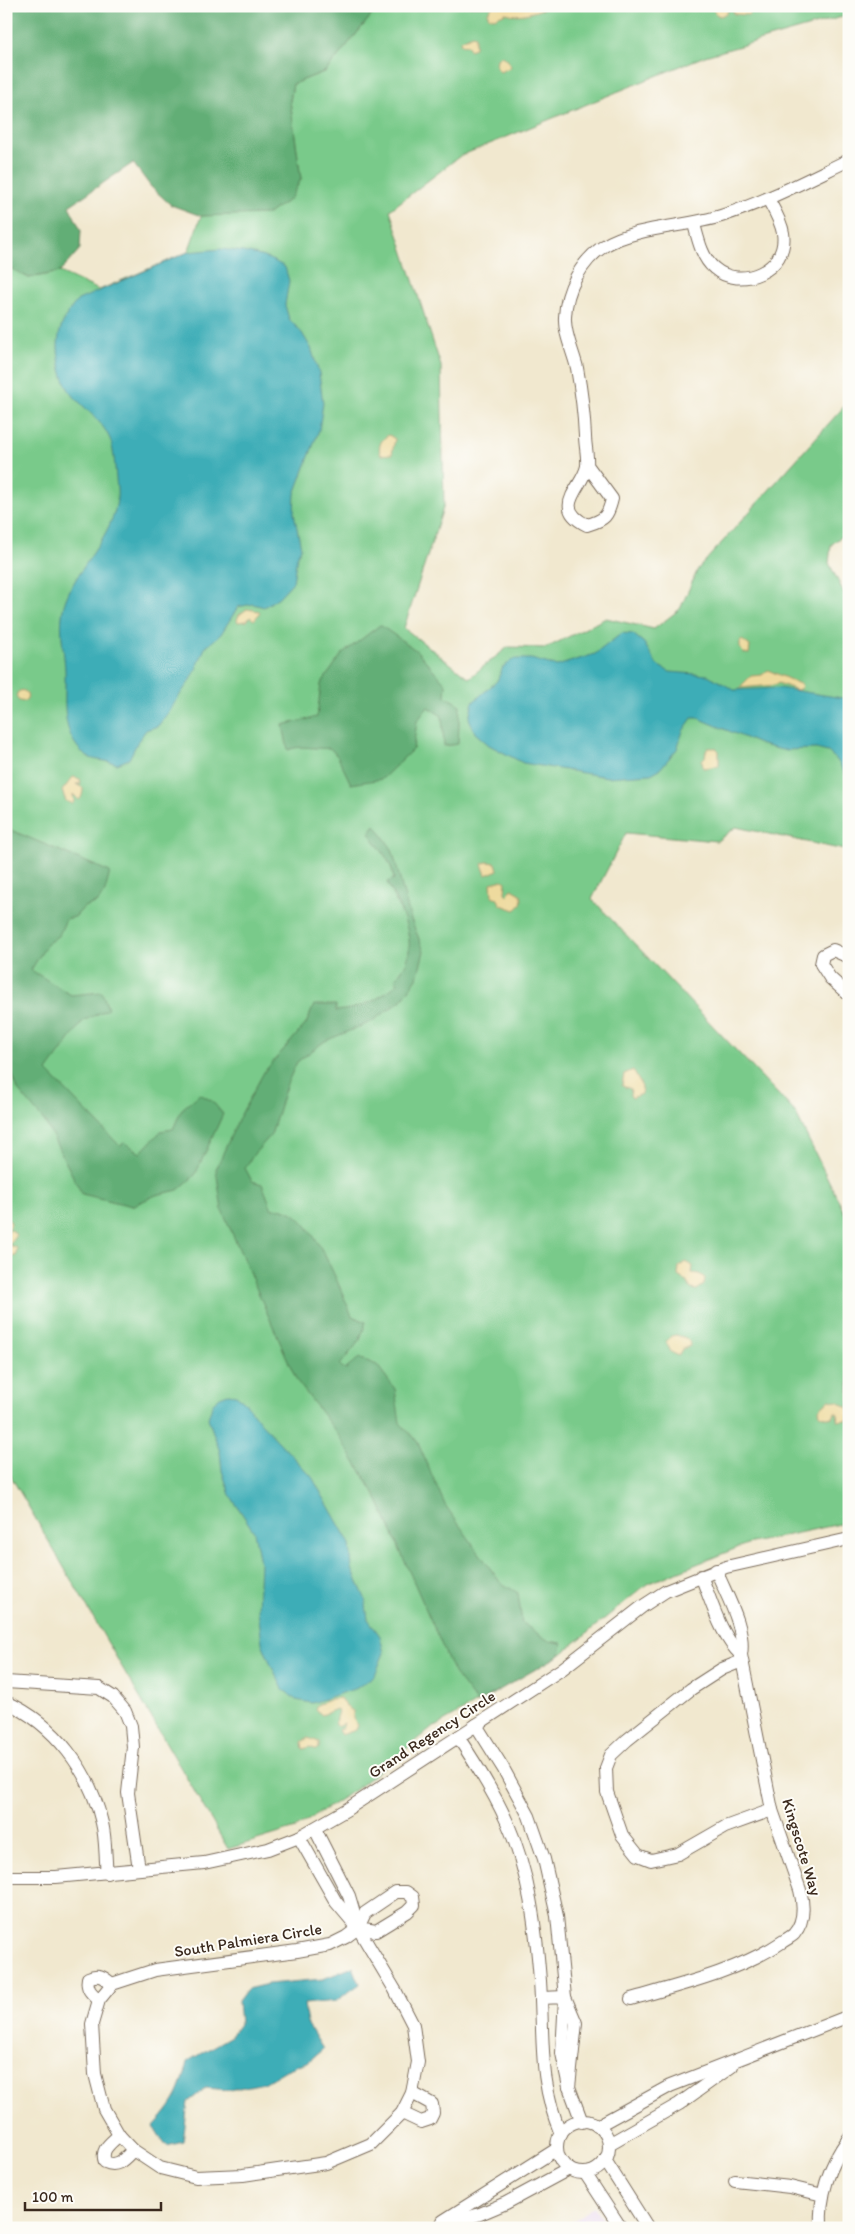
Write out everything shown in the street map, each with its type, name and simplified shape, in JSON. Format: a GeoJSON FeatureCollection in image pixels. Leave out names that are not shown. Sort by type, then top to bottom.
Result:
{"type":"FeatureCollection","features":[{"type":"Feature","properties":{"kind":"street"},"geometry":{"type":"LineString","coordinates":[[587,465],[584,414],[578,376],[564,319],[572,286],[588,261],[604,246],[622,238],[642,232],[694,224],[768,199],[849,160]]}},
{"type":"Feature","properties":{"kind":"street"},"geometry":{"type":"LineString","coordinates":[[694,224],[702,251],[714,268],[728,277],[745,278],[763,273],[782,254],[784,235],[780,221],[768,199]]}},
{"type":"Feature","properties":{"kind":"street"},"geometry":{"type":"LineString","coordinates":[[849,957],[833,950],[823,955],[821,964],[830,978],[849,995]]}},
{"type":"Feature","properties":{"kind":"street","name":"Grand Regency Circle"},"geometry":{"type":"LineString","coordinates":[[6,1877],[56,1877],[204,1863],[268,1848],[300,1837],[562,1669],[643,1606],[666,1591],[716,1570],[769,1556],[849,1539]]}},
{"type":"Feature","properties":{"kind":"street","name":"Kingscote Way"},"geometry":{"type":"LineString","coordinates":[[631,1999],[681,1985],[749,1960],[773,1948],[794,1934],[803,1918],[803,1902],[772,1810],[742,1658],[743,1644],[740,1631],[716,1570]]}},
{"type":"Feature","properties":{"kind":"street","name":"Kingscote Way"},"geometry":{"type":"LineString","coordinates":[[701,1576],[723,1629],[742,1658]]}},
{"type":"Feature","properties":{"kind":"street"},"geometry":{"type":"LineString","coordinates":[[742,1658],[696,1686],[627,1740],[611,1755],[606,1768],[607,1792],[622,1835],[638,1855],[651,1860],[678,1854],[725,1827],[772,1810]]}},
{"type":"Feature","properties":{"kind":"street"},"geometry":{"type":"LineString","coordinates":[[6,1682],[99,1688],[113,1697],[124,1711],[132,1726],[133,1748],[128,1793],[139,1869]]}},
{"type":"Feature","properties":{"kind":"street"},"geometry":{"type":"LineString","coordinates":[[6,1702],[29,1716],[57,1738],[69,1750],[83,1773],[102,1823],[107,1873]]}},
{"type":"Feature","properties":{"kind":"street"},"geometry":{"type":"LineString","coordinates":[[476,1725],[530,1816],[544,1859],[557,1916],[565,1997],[562,2053],[569,2087],[582,2122]]}},
{"type":"Feature","properties":{"kind":"street"},"geometry":{"type":"LineString","coordinates":[[458,1737],[486,1780],[507,1822],[523,1866],[534,1919],[541,1998],[542,2056],[547,2093],[561,2134]]}},
{"type":"Feature","properties":{"kind":"street"},"geometry":{"type":"LineString","coordinates":[[315,1829],[348,1896],[358,1928]]}},
{"type":"Feature","properties":{"kind":"street"},"geometry":{"type":"LineString","coordinates":[[100,2000],[90,1992],[87,1985],[88,1978],[95,1975],[102,1976],[112,1984],[100,2000],[92,2024],[95,2074],[104,2109],[119,2135],[134,2150],[160,2168],[196,2177],[243,2175],[326,2163],[371,2144],[402,2113],[412,2093],[418,2062],[413,2025],[358,1928],[336,1902],[300,1837]]}},
{"type":"Feature","properties":{"kind":"street","name":"South Palmiera Circle"},"geometry":{"type":"LineString","coordinates":[[112,1984],[155,1970],[297,1951],[330,1944],[346,1937],[358,1928]]}},
{"type":"Feature","properties":{"kind":"street"},"geometry":{"type":"LineString","coordinates":[[541,1998],[565,1997]]}},
{"type":"Feature","properties":{"kind":"street"},"geometry":{"type":"LineString","coordinates":[[597,2126],[670,2086],[849,2016]]}},
{"type":"Feature","properties":{"kind":"street"},"geometry":{"type":"LineString","coordinates":[[609,2144],[679,2104],[746,2056]]}},
{"type":"Feature","properties":{"kind":"street"},"geometry":{"type":"LineString","coordinates":[[547,2093],[569,2087]]}},
{"type":"Feature","properties":{"kind":"street"},"geometry":{"type":"LineString","coordinates":[[402,2113],[421,2122],[430,2119],[433,2113],[432,2104],[412,2093]]}},
{"type":"Feature","properties":{"kind":"street"},"geometry":{"type":"LineString","coordinates":[[582,2122],[597,2126],[603,2131],[609,2144],[605,2160],[597,2169],[585,2173],[569,2169],[561,2160],[557,2149],[561,2134],[570,2125],[582,2122]]}},
{"type":"Feature","properties":{"kind":"street"},"geometry":{"type":"LineString","coordinates":[[119,2135],[105,2148],[103,2156],[105,2162],[112,2165],[120,2163],[134,2150]]}},
{"type":"Feature","properties":{"kind":"street"},"geometry":{"type":"LineString","coordinates":[[821,2228],[823,2195],[832,2166],[849,2138]]}},
{"type":"Feature","properties":{"kind":"street"},"geometry":{"type":"LineString","coordinates":[[434,2228],[486,2192],[557,2149]]}},
{"type":"Feature","properties":{"kind":"street"},"geometry":{"type":"LineString","coordinates":[[605,2160],[648,2228]]}},
{"type":"Feature","properties":{"kind":"street"},"geometry":{"type":"LineString","coordinates":[[434,2228],[480,2214],[506,2203],[569,2169]]}},
{"type":"Feature","properties":{"kind":"street"},"geometry":{"type":"LineString","coordinates":[[585,2173],[621,2228]]}},
{"type":"Feature","properties":{"kind":"street"},"geometry":{"type":"LineString","coordinates":[[735,2181],[790,2187],[823,2195]]}},
{"type":"Feature","properties":{"kind":"shaded area"},"geometry":{"type":"Polygon","coordinates":[[[594,2206],[607,2228],[563,2228],[594,2206]]]}},
{"type":"Feature","properties":{"kind":"green space"},"geometry":{"type":"Polygon","coordinates":[[[6,6],[379,6],[326,71],[293,84],[290,101],[301,179],[290,199],[268,214],[201,216],[171,205],[151,187],[133,163],[69,206],[81,230],[80,249],[60,272],[29,278],[6,266],[6,6]]]}},
{"type":"Feature","properties":{"kind":"green space"},"geometry":{"type":"Polygon","coordinates":[[[379,6],[849,6],[849,15],[705,56],[460,156],[390,210],[441,366],[444,505],[404,628],[469,678],[508,647],[546,648],[606,618],[654,629],[680,609],[698,569],[849,401],[849,530],[831,545],[829,563],[844,593],[849,593],[849,851],[736,827],[717,841],[626,833],[592,899],[795,1112],[849,1222],[849,1522],[747,1544],[647,1584],[560,1655],[431,1729],[356,1789],[296,1828],[228,1849],[6,1468],[6,266],[29,278],[60,272],[99,290],[188,252],[201,216],[272,211],[290,199],[301,179],[290,101],[293,84],[326,71],[379,6]]]}},
{"type":"Feature","properties":{"kind":"green space"},"geometry":{"type":"Polygon","coordinates":[[[380,625],[417,651],[446,684],[445,696],[460,705],[458,744],[444,746],[442,716],[428,707],[417,721],[413,749],[382,779],[351,784],[338,757],[330,748],[298,747],[288,750],[283,725],[317,717],[321,684],[342,654],[380,625]]]}},
{"type":"Feature","properties":{"kind":"green space"},"geometry":{"type":"Polygon","coordinates":[[[375,825],[392,849],[410,917],[424,951],[417,978],[402,1000],[371,1022],[325,1041],[297,1062],[286,1086],[271,1135],[254,1154],[245,1168],[252,1181],[262,1184],[272,1209],[282,1209],[294,1214],[305,1224],[325,1255],[352,1316],[366,1322],[360,1340],[340,1365],[345,1370],[359,1358],[377,1365],[395,1389],[400,1423],[417,1441],[445,1505],[500,1582],[518,1593],[522,1623],[549,1641],[562,1643],[560,1655],[477,1703],[454,1673],[376,1496],[337,1433],[297,1381],[222,1210],[216,1169],[238,1120],[264,1072],[306,1024],[314,1005],[336,1005],[336,1011],[362,1006],[377,999],[398,983],[395,979],[405,965],[409,953],[408,932],[401,911],[387,882],[394,879],[391,866],[369,833],[375,825]]]}},
{"type":"Feature","properties":{"kind":"green space"},"geometry":{"type":"Polygon","coordinates":[[[6,828],[110,872],[105,891],[98,902],[84,907],[75,917],[66,919],[59,935],[47,944],[31,970],[71,995],[102,992],[108,1009],[83,1021],[47,1071],[120,1146],[125,1142],[140,1153],[161,1131],[173,1129],[182,1109],[200,1094],[212,1101],[223,1114],[195,1175],[178,1190],[156,1195],[132,1206],[82,1194],[45,1122],[18,1090],[11,1070],[6,1064],[6,828]]]}},
{"type":"Feature","properties":{"kind":"sand"},"geometry":{"type":"Polygon","coordinates":[[[493,6],[550,6],[517,15],[506,13],[494,18],[488,16],[488,12],[493,6]]]}},
{"type":"Feature","properties":{"kind":"sand"},"geometry":{"type":"Polygon","coordinates":[[[711,6],[727,6],[728,12],[721,16],[717,15],[711,6]]]}},
{"type":"Feature","properties":{"kind":"sand"},"geometry":{"type":"Polygon","coordinates":[[[732,6],[749,6],[750,13],[748,15],[734,14],[732,6]]]}},
{"type":"Feature","properties":{"kind":"sand"},"geometry":{"type":"Polygon","coordinates":[[[472,35],[475,36],[475,48],[469,50],[468,45],[461,44],[460,41],[472,35]]]}},
{"type":"Feature","properties":{"kind":"sand"},"geometry":{"type":"Polygon","coordinates":[[[501,56],[507,59],[511,67],[500,72],[496,67],[497,59],[501,56]]]}},
{"type":"Feature","properties":{"kind":"sand"},"geometry":{"type":"Polygon","coordinates":[[[389,435],[395,439],[392,454],[381,455],[380,443],[389,435]]]}},
{"type":"Feature","properties":{"kind":"sand"},"geometry":{"type":"Polygon","coordinates":[[[247,609],[259,611],[260,613],[254,620],[250,617],[247,621],[238,622],[239,615],[247,609]]]}},
{"type":"Feature","properties":{"kind":"sand"},"geometry":{"type":"Polygon","coordinates":[[[742,640],[750,646],[749,654],[744,653],[740,649],[740,642],[742,640]]]}},
{"type":"Feature","properties":{"kind":"sand"},"geometry":{"type":"Polygon","coordinates":[[[768,670],[802,685],[801,688],[797,690],[778,683],[775,685],[739,688],[751,676],[762,675],[768,670]]]}},
{"type":"Feature","properties":{"kind":"sand"},"geometry":{"type":"Polygon","coordinates":[[[22,690],[28,696],[22,702],[16,696],[22,690]]]}},
{"type":"Feature","properties":{"kind":"sand"},"geometry":{"type":"Polygon","coordinates":[[[708,748],[716,748],[719,751],[719,766],[703,768],[702,760],[708,748]]]}},
{"type":"Feature","properties":{"kind":"sand"},"geometry":{"type":"Polygon","coordinates":[[[73,777],[80,779],[81,784],[76,784],[83,788],[83,790],[79,800],[73,794],[74,802],[72,804],[66,801],[62,791],[73,777]]]}},
{"type":"Feature","properties":{"kind":"sand"},"geometry":{"type":"Polygon","coordinates":[[[487,862],[496,863],[498,870],[486,875],[482,864],[487,862]]]}},
{"type":"Feature","properties":{"kind":"sand"},"geometry":{"type":"Polygon","coordinates":[[[503,880],[506,882],[505,893],[508,896],[509,891],[512,889],[521,894],[521,904],[515,910],[501,905],[497,898],[492,896],[491,883],[503,880]]]}},
{"type":"Feature","properties":{"kind":"sand"},"geometry":{"type":"Polygon","coordinates":[[[633,1070],[642,1087],[641,1094],[632,1098],[630,1095],[631,1089],[622,1086],[624,1074],[633,1070]]]}},
{"type":"Feature","properties":{"kind":"sand"},"geometry":{"type":"Polygon","coordinates":[[[6,1218],[11,1222],[8,1231],[12,1230],[16,1235],[9,1245],[17,1248],[16,1256],[6,1257],[6,1218]]]}},
{"type":"Feature","properties":{"kind":"sand"},"geometry":{"type":"Polygon","coordinates":[[[685,1262],[693,1266],[692,1273],[699,1274],[705,1278],[704,1285],[697,1290],[691,1289],[686,1281],[678,1276],[679,1267],[685,1262]]]}},
{"type":"Feature","properties":{"kind":"sand"},"geometry":{"type":"Polygon","coordinates":[[[676,1335],[687,1339],[690,1343],[690,1346],[682,1349],[678,1356],[671,1352],[666,1342],[671,1336],[676,1335]]]}},
{"type":"Feature","properties":{"kind":"sand"},"geometry":{"type":"Polygon","coordinates":[[[829,1400],[839,1402],[849,1408],[848,1420],[837,1421],[838,1414],[835,1412],[834,1416],[830,1418],[820,1415],[819,1409],[829,1400]]]}},
{"type":"Feature","properties":{"kind":"sand"},"geometry":{"type":"Polygon","coordinates":[[[340,1698],[345,1706],[353,1711],[353,1719],[358,1725],[356,1730],[341,1735],[338,1730],[342,1728],[344,1723],[338,1727],[336,1724],[338,1711],[336,1709],[322,1715],[315,1709],[317,1705],[331,1699],[340,1698]]]}},
{"type":"Feature","properties":{"kind":"sand"},"geometry":{"type":"Polygon","coordinates":[[[308,1738],[319,1742],[317,1750],[310,1747],[303,1749],[302,1742],[308,1738]]]}},
{"type":"Feature","properties":{"kind":"water"},"geometry":{"type":"Polygon","coordinates":[[[221,249],[262,256],[285,267],[289,281],[285,305],[289,319],[302,333],[311,348],[319,373],[323,403],[319,430],[295,494],[294,513],[301,548],[297,556],[293,582],[279,597],[264,607],[253,604],[238,607],[221,634],[205,648],[194,674],[158,726],[146,730],[129,759],[117,764],[85,755],[71,736],[66,716],[62,634],[63,608],[72,586],[98,546],[113,518],[117,488],[110,439],[103,426],[76,399],[68,388],[59,359],[58,340],[66,316],[78,300],[188,252],[221,249]]]}},
{"type":"Feature","properties":{"kind":"water"},"geometry":{"type":"Polygon","coordinates":[[[622,633],[633,634],[644,643],[657,665],[670,672],[708,675],[734,690],[779,688],[849,699],[849,780],[837,760],[828,752],[816,749],[782,750],[762,745],[698,718],[692,718],[683,731],[677,749],[660,769],[651,774],[622,776],[607,777],[523,763],[489,745],[475,733],[469,718],[473,702],[497,681],[503,667],[513,659],[531,659],[557,666],[595,654],[622,633]]]}},
{"type":"Feature","properties":{"kind":"water"},"geometry":{"type":"Polygon","coordinates":[[[228,1394],[236,1395],[245,1402],[260,1422],[312,1477],[350,1544],[352,1569],[365,1598],[368,1619],[380,1636],[384,1653],[375,1675],[357,1688],[312,1703],[296,1700],[283,1689],[271,1665],[262,1643],[258,1610],[260,1562],[254,1532],[230,1495],[222,1471],[220,1452],[208,1418],[213,1403],[220,1397],[228,1394]]]}},
{"type":"Feature","properties":{"kind":"water"},"geometry":{"type":"Polygon","coordinates":[[[353,1967],[360,1984],[336,2001],[304,2004],[307,2023],[323,2049],[309,2061],[286,2070],[264,2083],[229,2090],[206,2088],[188,2102],[183,2142],[167,2146],[153,2127],[176,2097],[183,2081],[188,2061],[231,2036],[240,2024],[238,2001],[247,1989],[268,1984],[323,1979],[353,1967]]]}}]}
